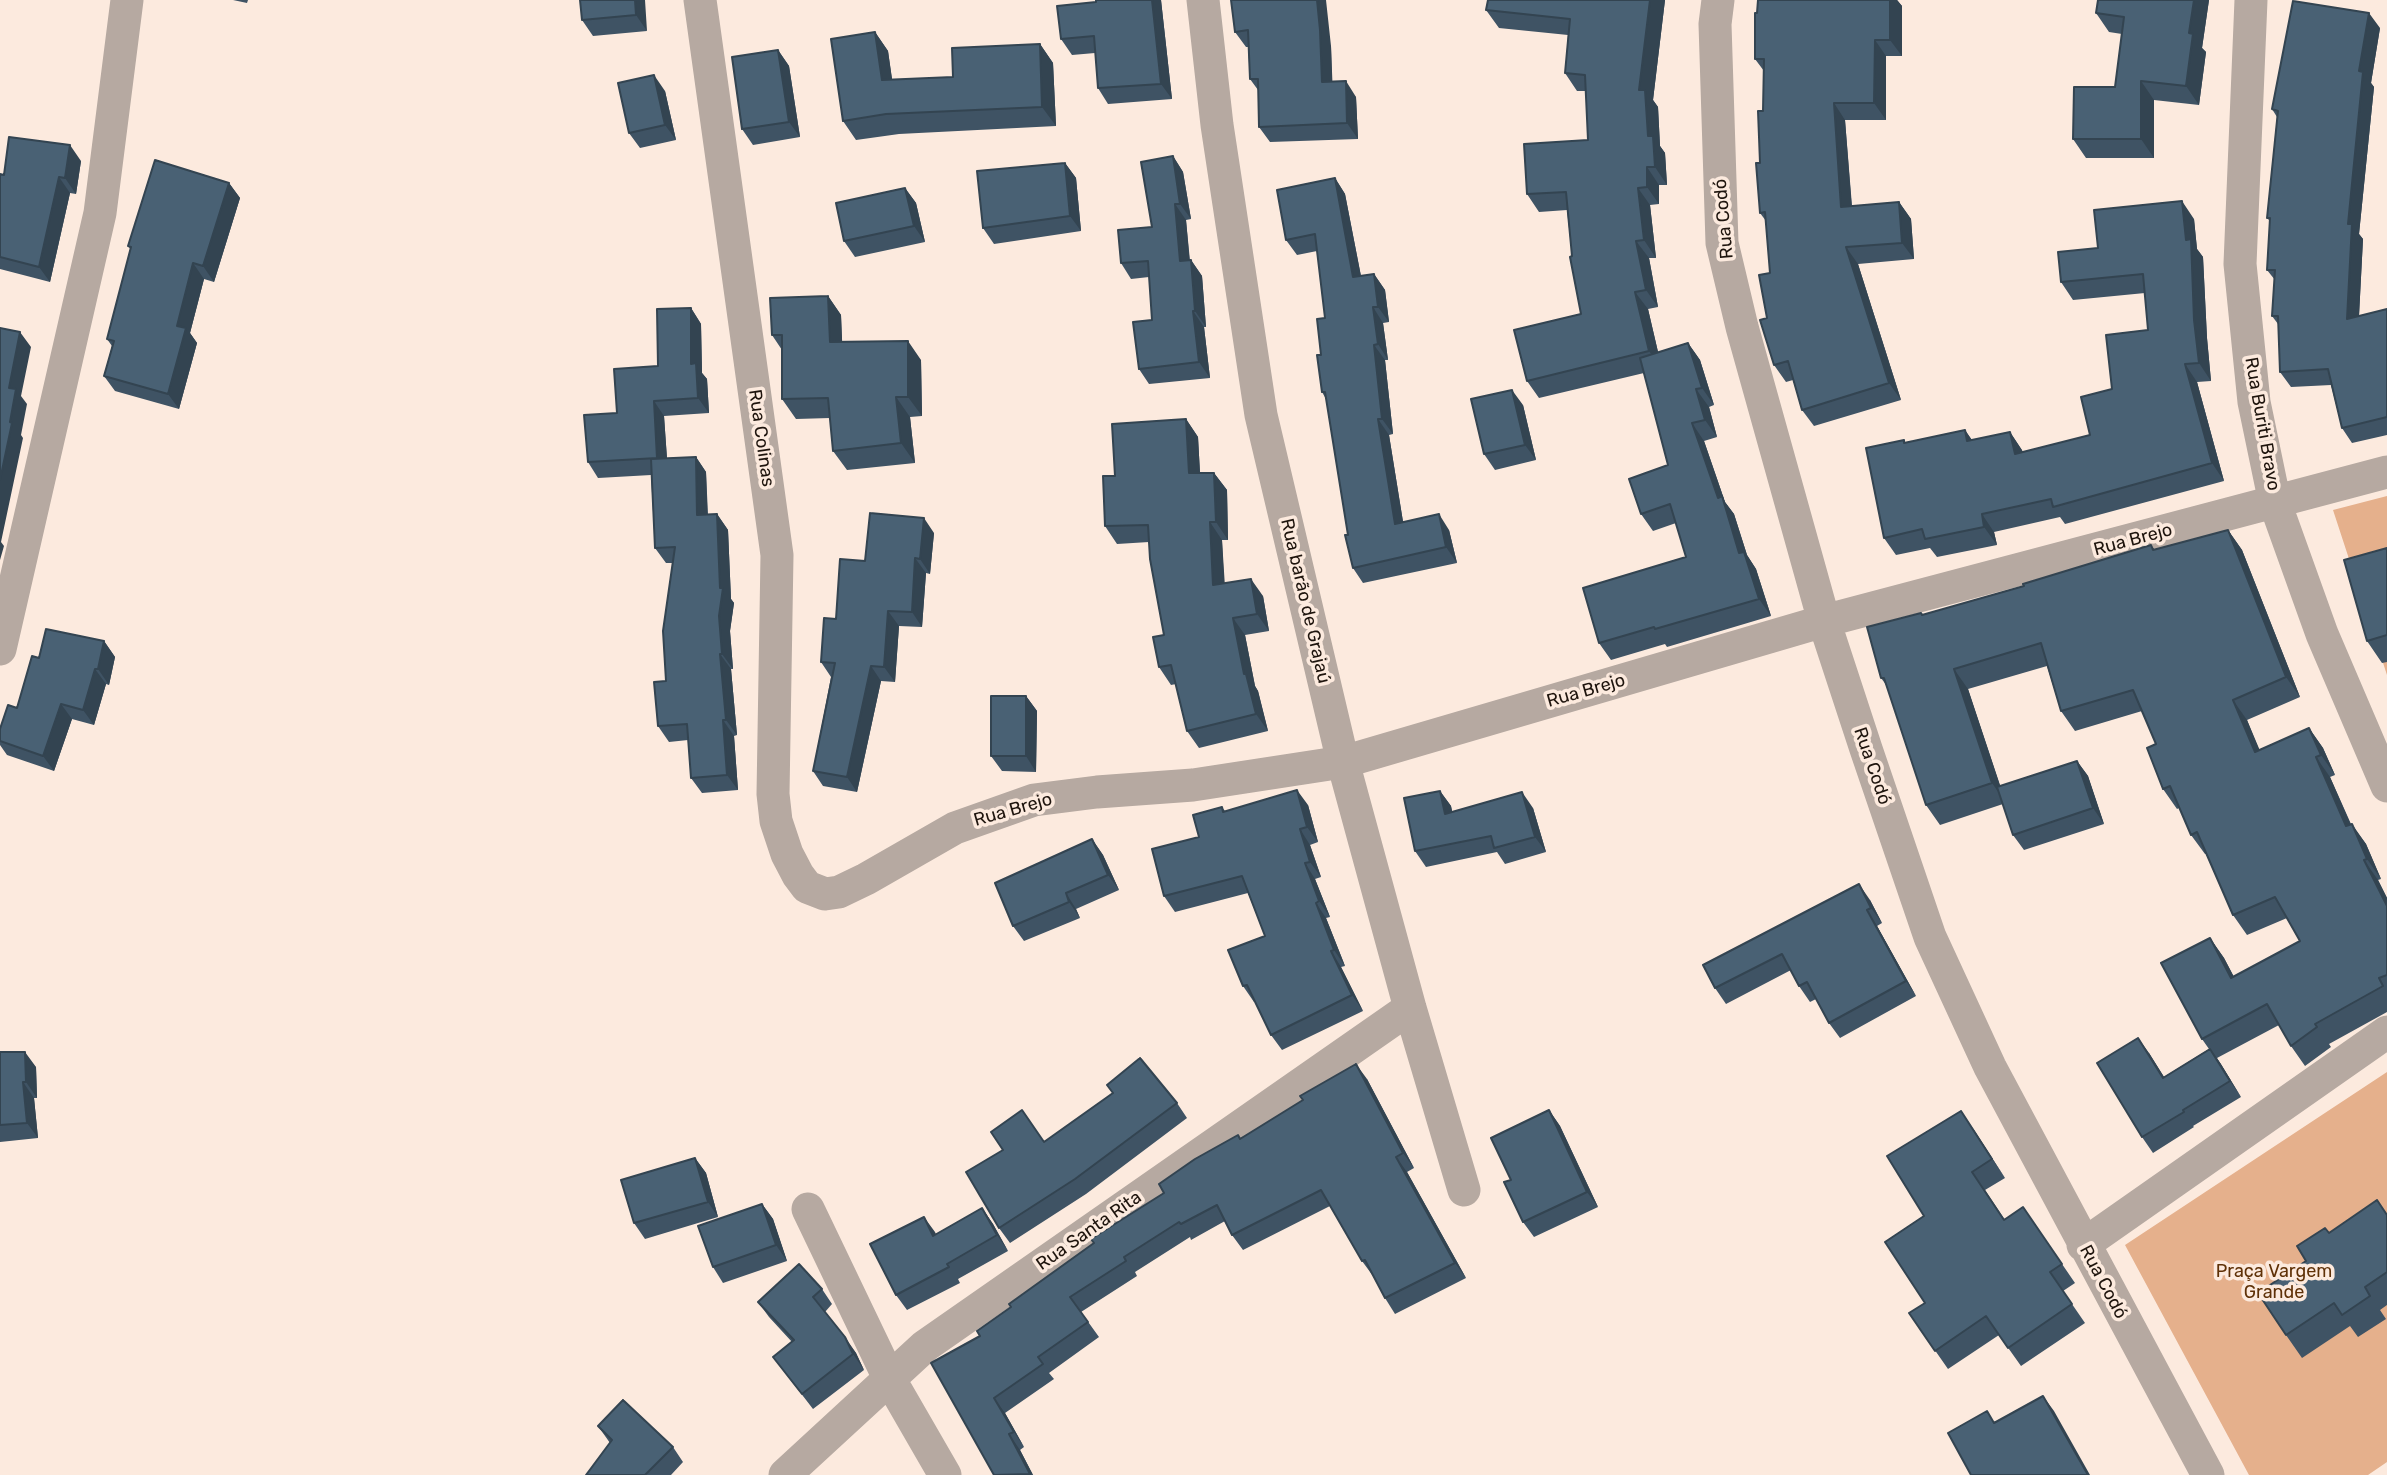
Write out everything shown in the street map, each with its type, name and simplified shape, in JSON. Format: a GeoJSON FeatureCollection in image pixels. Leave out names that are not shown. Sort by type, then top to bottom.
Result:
{"type":"FeatureCollection","features":[{"type":"Feature","properties":{"kind":"street"},"geometry":{"type":"LineString","coordinates":[[0,649],[100,213],[127,0]]}},
{"type":"Feature","properties":{"kind":"street","name":"Rua Colinas"},"geometry":{"type":"LineString","coordinates":[[700,0],[777,555],[773,794],[776,821],[797,875]]}},
{"type":"Feature","properties":{"kind":"street","name":"Rua barão de Grajaú"},"geometry":{"type":"LineString","coordinates":[[1203,0],[1220,145],[1261,415],[1343,762],[1410,1008],[1464,1190]]}},
{"type":"Feature","properties":{"kind":"street","name":"Rua Codó"},"geometry":{"type":"LineString","coordinates":[[1718,0],[1715,24],[1722,243],[1742,327],[1824,621],[1930,937],[1990,1067],[2208,1475]]}},
{"type":"Feature","properties":{"kind":"street","name":"Rua Buriti Bravo"},"geometry":{"type":"LineString","coordinates":[[2251,0],[2240,264],[2254,402],[2275,503],[2322,634],[2387,786]]}},
{"type":"Feature","properties":{"kind":"street","name":"Rua Brejo"},"geometry":{"type":"LineString","coordinates":[[797,875],[807,887],[825,894],[839,892],[955,828],[1034,800],[1193,785],[1343,762],[1824,621],[2387,472]]}},
{"type":"Feature","properties":{"kind":"street","name":"Rua Santa Rita"},"geometry":{"type":"LineString","coordinates":[[785,1475],[925,1346],[1410,1008]]}},
{"type":"Feature","properties":{"kind":"street"},"geometry":{"type":"LineString","coordinates":[[2083,1245],[2387,1032]]}},
{"type":"Feature","properties":{"kind":"street"},"geometry":{"type":"LineString","coordinates":[[808,1209],[889,1378],[946,1475]]}},
{"type":"Feature","properties":{"kind":"green space"},"geometry":{"type":"Polygon","coordinates":[[[2387,496],[2387,675],[2333,510],[2387,496]]]}},
{"type":"Feature","properties":{"kind":"green space","name":"Praça Vargem Grande"},"geometry":{"type":"Polygon","coordinates":[[[2387,1072],[2387,1462],[2368,1475],[2249,1475],[2125,1245],[2387,1072]]]}},
{"type":"Feature","properties":{"kind":"building"},"geometry":{"type":"Polygon","coordinates":[[[580,0],[635,0],[636,15],[582,20],[580,0]]]}},
{"type":"Feature","properties":{"kind":"building"},"geometry":{"type":"Polygon","coordinates":[[[1096,0],[1152,0],[1161,84],[1098,88],[1094,36],[1061,39],[1057,6],[1096,0]]]}},
{"type":"Feature","properties":{"kind":"building"},"geometry":{"type":"Polygon","coordinates":[[[1231,0],[1317,0],[1322,82],[1346,81],[1347,123],[1259,127],[1258,79],[1250,79],[1248,30],[1235,32],[1231,0]]]}},
{"type":"Feature","properties":{"kind":"building"},"geometry":{"type":"Polygon","coordinates":[[[1488,0],[1650,0],[1639,90],[1645,90],[1648,136],[1653,136],[1655,167],[1647,167],[1647,187],[1638,188],[1644,240],[1636,241],[1646,290],[1635,292],[1649,351],[1527,381],[1514,330],[1581,314],[1570,257],[1566,192],[1527,194],[1524,144],[1588,140],[1585,75],[1565,73],[1570,19],[1486,10],[1488,0]]]}},
{"type":"Feature","properties":{"kind":"building"},"geometry":{"type":"Polygon","coordinates":[[[1758,0],[1890,0],[1890,40],[1875,40],[1874,103],[1834,103],[1841,207],[1899,202],[1902,243],[1846,247],[1889,383],[1802,410],[1788,361],[1774,365],[1760,320],[1767,318],[1759,275],[1770,273],[1765,212],[1760,213],[1756,163],[1760,163],[1758,111],[1763,111],[1764,59],[1755,59],[1755,13],[1758,0]]]}},
{"type":"Feature","properties":{"kind":"building"},"geometry":{"type":"Polygon","coordinates":[[[2098,0],[2194,0],[2189,33],[2193,34],[2186,86],[2141,81],[2141,139],[2073,139],[2074,87],[2115,87],[2124,17],[2096,13],[2098,0]]]}},
{"type":"Feature","properties":{"kind":"building"},"geometry":{"type":"Polygon","coordinates":[[[2293,1],[2369,13],[2359,71],[2363,72],[2348,224],[2352,224],[2347,319],[2387,309],[2387,417],[2342,428],[2328,369],[2280,372],[2278,316],[2272,316],[2275,270],[2267,270],[2270,218],[2267,218],[2278,111],[2272,109],[2293,1]]]}},
{"type":"Feature","properties":{"kind":"building"},"geometry":{"type":"Polygon","coordinates":[[[875,32],[882,80],[953,77],[952,48],[1040,44],[1042,107],[886,114],[843,121],[831,39],[875,32]]]}},
{"type":"Feature","properties":{"kind":"building"},"geometry":{"type":"Polygon","coordinates":[[[778,50],[789,122],[742,129],[732,57],[778,50]]]}},
{"type":"Feature","properties":{"kind":"building"},"geometry":{"type":"Polygon","coordinates":[[[654,75],[665,125],[629,133],[618,83],[654,75]]]}},
{"type":"Feature","properties":{"kind":"building"},"geometry":{"type":"Polygon","coordinates":[[[9,137],[70,145],[65,178],[59,177],[39,267],[0,257],[0,174],[4,175],[9,137]]]}},
{"type":"Feature","properties":{"kind":"building"},"geometry":{"type":"Polygon","coordinates":[[[1173,156],[1180,204],[1175,204],[1180,261],[1191,260],[1199,362],[1139,369],[1133,322],[1152,320],[1148,261],[1121,263],[1118,230],[1152,227],[1141,162],[1173,156]]]}},
{"type":"Feature","properties":{"kind":"building"},"geometry":{"type":"Polygon","coordinates":[[[155,160],[229,183],[203,266],[193,263],[177,326],[186,328],[168,394],[104,376],[114,341],[107,339],[131,247],[128,246],[155,160]]]}},
{"type":"Feature","properties":{"kind":"building"},"geometry":{"type":"Polygon","coordinates":[[[1065,163],[1070,216],[983,228],[977,171],[1065,163]]]}},
{"type":"Feature","properties":{"kind":"building"},"geometry":{"type":"Polygon","coordinates":[[[1335,178],[1353,277],[1374,274],[1378,307],[1373,307],[1378,344],[1374,345],[1382,419],[1378,419],[1395,524],[1439,514],[1446,547],[1353,568],[1345,535],[1348,535],[1317,355],[1321,355],[1317,319],[1325,318],[1315,234],[1286,240],[1277,190],[1335,178]]]}},
{"type":"Feature","properties":{"kind":"building"},"geometry":{"type":"Polygon","coordinates":[[[905,188],[914,226],[844,241],[836,203],[905,188]]]}},
{"type":"Feature","properties":{"kind":"building"},"geometry":{"type":"Polygon","coordinates":[[[2182,201],[2186,240],[2191,239],[2194,320],[2199,363],[2185,364],[2212,463],[2053,507],[2051,499],[1982,514],[1984,527],[1925,539],[1922,529],[1884,538],[1866,448],[1965,430],[1967,441],[2010,432],[2015,454],[2090,435],[2081,397],[2112,389],[2106,335],[2148,330],[2143,274],[2061,282],[2058,252],[2098,248],[2094,210],[2182,201]]]}},
{"type":"Feature","properties":{"kind":"building"},"geometry":{"type":"Polygon","coordinates":[[[828,296],[830,342],[908,341],[908,397],[896,397],[901,443],[833,451],[828,398],[782,399],[782,335],[772,335],[770,298],[828,296]]]}},
{"type":"Feature","properties":{"kind":"building"},"geometry":{"type":"Polygon","coordinates":[[[691,308],[691,364],[696,363],[698,398],[654,401],[657,458],[588,462],[584,415],[617,413],[614,369],[658,366],[657,309],[691,308]]]}},
{"type":"Feature","properties":{"kind":"building"},"geometry":{"type":"Polygon","coordinates":[[[0,328],[20,332],[9,388],[16,389],[10,422],[12,423],[0,480],[0,328]]]}},
{"type":"Feature","properties":{"kind":"building"},"geometry":{"type":"Polygon","coordinates":[[[1688,343],[1702,388],[1696,389],[1705,420],[1692,423],[1718,498],[1722,496],[1739,553],[1744,552],[1759,599],[1599,643],[1583,588],[1686,557],[1670,504],[1641,514],[1629,479],[1668,465],[1640,358],[1688,343]]]}},
{"type":"Feature","properties":{"kind":"building"},"geometry":{"type":"Polygon","coordinates":[[[1512,390],[1525,445],[1484,454],[1471,399],[1512,390]]]}},
{"type":"Feature","properties":{"kind":"building"},"geometry":{"type":"Polygon","coordinates":[[[1186,419],[1189,473],[1214,473],[1216,522],[1210,522],[1213,585],[1251,579],[1257,614],[1233,618],[1244,674],[1256,714],[1187,731],[1171,665],[1159,667],[1153,637],[1164,635],[1150,559],[1148,525],[1105,526],[1103,476],[1115,476],[1112,424],[1186,419]]]}},
{"type":"Feature","properties":{"kind":"building"},"geometry":{"type":"Polygon","coordinates":[[[696,457],[697,515],[717,514],[720,588],[723,588],[719,616],[727,775],[691,778],[687,724],[658,726],[654,682],[666,681],[663,631],[675,547],[655,548],[651,459],[696,457]]]}},
{"type":"Feature","properties":{"kind":"building"},"geometry":{"type":"Polygon","coordinates":[[[870,513],[924,518],[920,559],[915,558],[912,612],[888,611],[884,667],[871,666],[847,777],[813,771],[835,663],[821,662],[824,618],[836,619],[840,559],[865,561],[870,513]]]}},
{"type":"Feature","properties":{"kind":"building"},"geometry":{"type":"Polygon","coordinates":[[[2228,530],[2286,677],[2233,700],[2255,752],[2309,728],[2321,755],[2316,757],[2346,826],[2352,824],[2367,859],[2364,860],[2387,906],[2387,975],[2379,978],[2383,986],[2315,1024],[2317,1027],[2291,1046],[2267,1004],[2202,1039],[2161,963],[2210,938],[2231,978],[2300,941],[2275,897],[2233,915],[2197,832],[2191,835],[2170,786],[2163,789],[2147,748],[2156,744],[2133,690],[2061,711],[2041,643],[1954,669],[1992,783],[1926,805],[1884,678],[1881,678],[1867,627],[1921,613],[1922,615],[2024,586],[2023,584],[2151,545],[2153,550],[2228,530]]]}},
{"type":"Feature","properties":{"kind":"building"},"geometry":{"type":"Polygon","coordinates":[[[2387,548],[2387,635],[2367,641],[2344,560],[2387,548]]]}},
{"type":"Feature","properties":{"kind":"building"},"geometry":{"type":"Polygon","coordinates":[[[46,629],[104,641],[98,669],[95,669],[83,710],[61,704],[43,756],[0,741],[0,729],[8,705],[17,708],[32,656],[39,658],[46,629]]]}},
{"type":"Feature","properties":{"kind":"building"},"geometry":{"type":"Polygon","coordinates":[[[991,696],[1026,696],[1026,756],[991,756],[991,696]]]}},
{"type":"Feature","properties":{"kind":"building"},"geometry":{"type":"Polygon","coordinates":[[[2077,761],[2093,808],[2013,835],[1997,787],[2077,761]]]}},
{"type":"Feature","properties":{"kind":"building"},"geometry":{"type":"Polygon","coordinates":[[[1297,790],[1307,827],[1300,829],[1310,862],[1305,863],[1319,901],[1316,903],[1334,950],[1331,951],[1352,995],[1271,1035],[1247,985],[1243,986],[1228,950],[1265,936],[1242,876],[1164,896],[1152,849],[1199,837],[1193,815],[1222,807],[1223,812],[1297,790]]]}},
{"type":"Feature","properties":{"kind":"building"},"geometry":{"type":"Polygon","coordinates":[[[1440,791],[1445,814],[1522,792],[1535,837],[1494,848],[1491,836],[1415,851],[1404,798],[1440,791]]]}},
{"type":"Feature","properties":{"kind":"building"},"geometry":{"type":"Polygon","coordinates":[[[1092,839],[1108,875],[1066,893],[1069,902],[1013,926],[995,883],[1092,839]]]}},
{"type":"Feature","properties":{"kind":"building"},"geometry":{"type":"Polygon","coordinates":[[[1859,884],[1871,908],[1867,910],[1906,981],[1829,1023],[1807,982],[1799,986],[1782,954],[1715,988],[1703,965],[1859,884]]]}},
{"type":"Feature","properties":{"kind":"building"},"geometry":{"type":"Polygon","coordinates":[[[2138,1038],[2163,1078],[2210,1049],[2230,1081],[2142,1137],[2097,1063],[2138,1038]]]}},
{"type":"Feature","properties":{"kind":"building"},"geometry":{"type":"Polygon","coordinates":[[[0,1052],[25,1052],[26,1082],[23,1082],[27,1123],[0,1125],[0,1052]]]}},
{"type":"Feature","properties":{"kind":"building"},"geometry":{"type":"Polygon","coordinates":[[[1140,1058],[1177,1103],[1075,1179],[999,1228],[966,1172],[1003,1150],[991,1132],[1022,1110],[1044,1142],[1113,1093],[1107,1085],[1140,1058]]]}},
{"type":"Feature","properties":{"kind":"building"},"geometry":{"type":"Polygon","coordinates":[[[1356,1064],[1403,1153],[1396,1157],[1455,1263],[1385,1298],[1365,1260],[1362,1261],[1321,1190],[1232,1235],[1217,1205],[1181,1224],[1179,1222],[1124,1257],[1126,1261],[1070,1297],[1088,1322],[1038,1357],[1043,1364],[994,1398],[1014,1432],[1009,1434],[1030,1474],[994,1475],[931,1363],[980,1336],[977,1331],[1011,1307],[1009,1304],[1094,1243],[1091,1239],[1164,1193],[1159,1184],[1195,1159],[1238,1135],[1240,1139],[1303,1100],[1300,1096],[1356,1064]]]}},
{"type":"Feature","properties":{"kind":"building"},"geometry":{"type":"Polygon","coordinates":[[[1549,1110],[1587,1192],[1523,1222],[1504,1182],[1511,1180],[1491,1138],[1549,1110]]]}},
{"type":"Feature","properties":{"kind":"building"},"geometry":{"type":"Polygon","coordinates":[[[1961,1111],[1992,1159],[1972,1172],[2004,1220],[2023,1207],[2062,1264],[2050,1272],[2072,1304],[2008,1348],[1986,1316],[1935,1351],[1909,1313],[1925,1303],[1885,1242],[1924,1216],[1887,1156],[1961,1111]]]}},
{"type":"Feature","properties":{"kind":"building"},"geometry":{"type":"Polygon","coordinates":[[[695,1158],[708,1202],[634,1223],[621,1180],[695,1158]]]}},
{"type":"Feature","properties":{"kind":"building"},"geometry":{"type":"Polygon","coordinates":[[[2377,1200],[2387,1215],[2387,1272],[2365,1287],[2370,1296],[2342,1315],[2334,1303],[2286,1335],[2258,1293],[2306,1261],[2297,1246],[2325,1228],[2329,1233],[2377,1200]]]}},
{"type":"Feature","properties":{"kind":"building"},"geometry":{"type":"Polygon","coordinates":[[[762,1204],[776,1245],[713,1267],[698,1226],[762,1204]]]}},
{"type":"Feature","properties":{"kind":"building"},"geometry":{"type":"Polygon","coordinates":[[[982,1208],[997,1235],[947,1264],[949,1267],[896,1295],[870,1244],[924,1217],[933,1236],[982,1208]]]}},
{"type":"Feature","properties":{"kind":"building"},"geometry":{"type":"Polygon","coordinates":[[[799,1264],[822,1289],[813,1297],[845,1337],[853,1354],[802,1394],[773,1357],[794,1340],[758,1302],[799,1264]]]}},
{"type":"Feature","properties":{"kind":"building"},"geometry":{"type":"Polygon","coordinates":[[[2043,1396],[2088,1475],[1971,1475],[1948,1433],[1987,1411],[1994,1423],[2043,1396]]]}},
{"type":"Feature","properties":{"kind":"building"},"geometry":{"type":"Polygon","coordinates":[[[623,1400],[673,1447],[645,1475],[586,1475],[612,1440],[598,1426],[623,1400]]]}}]}
